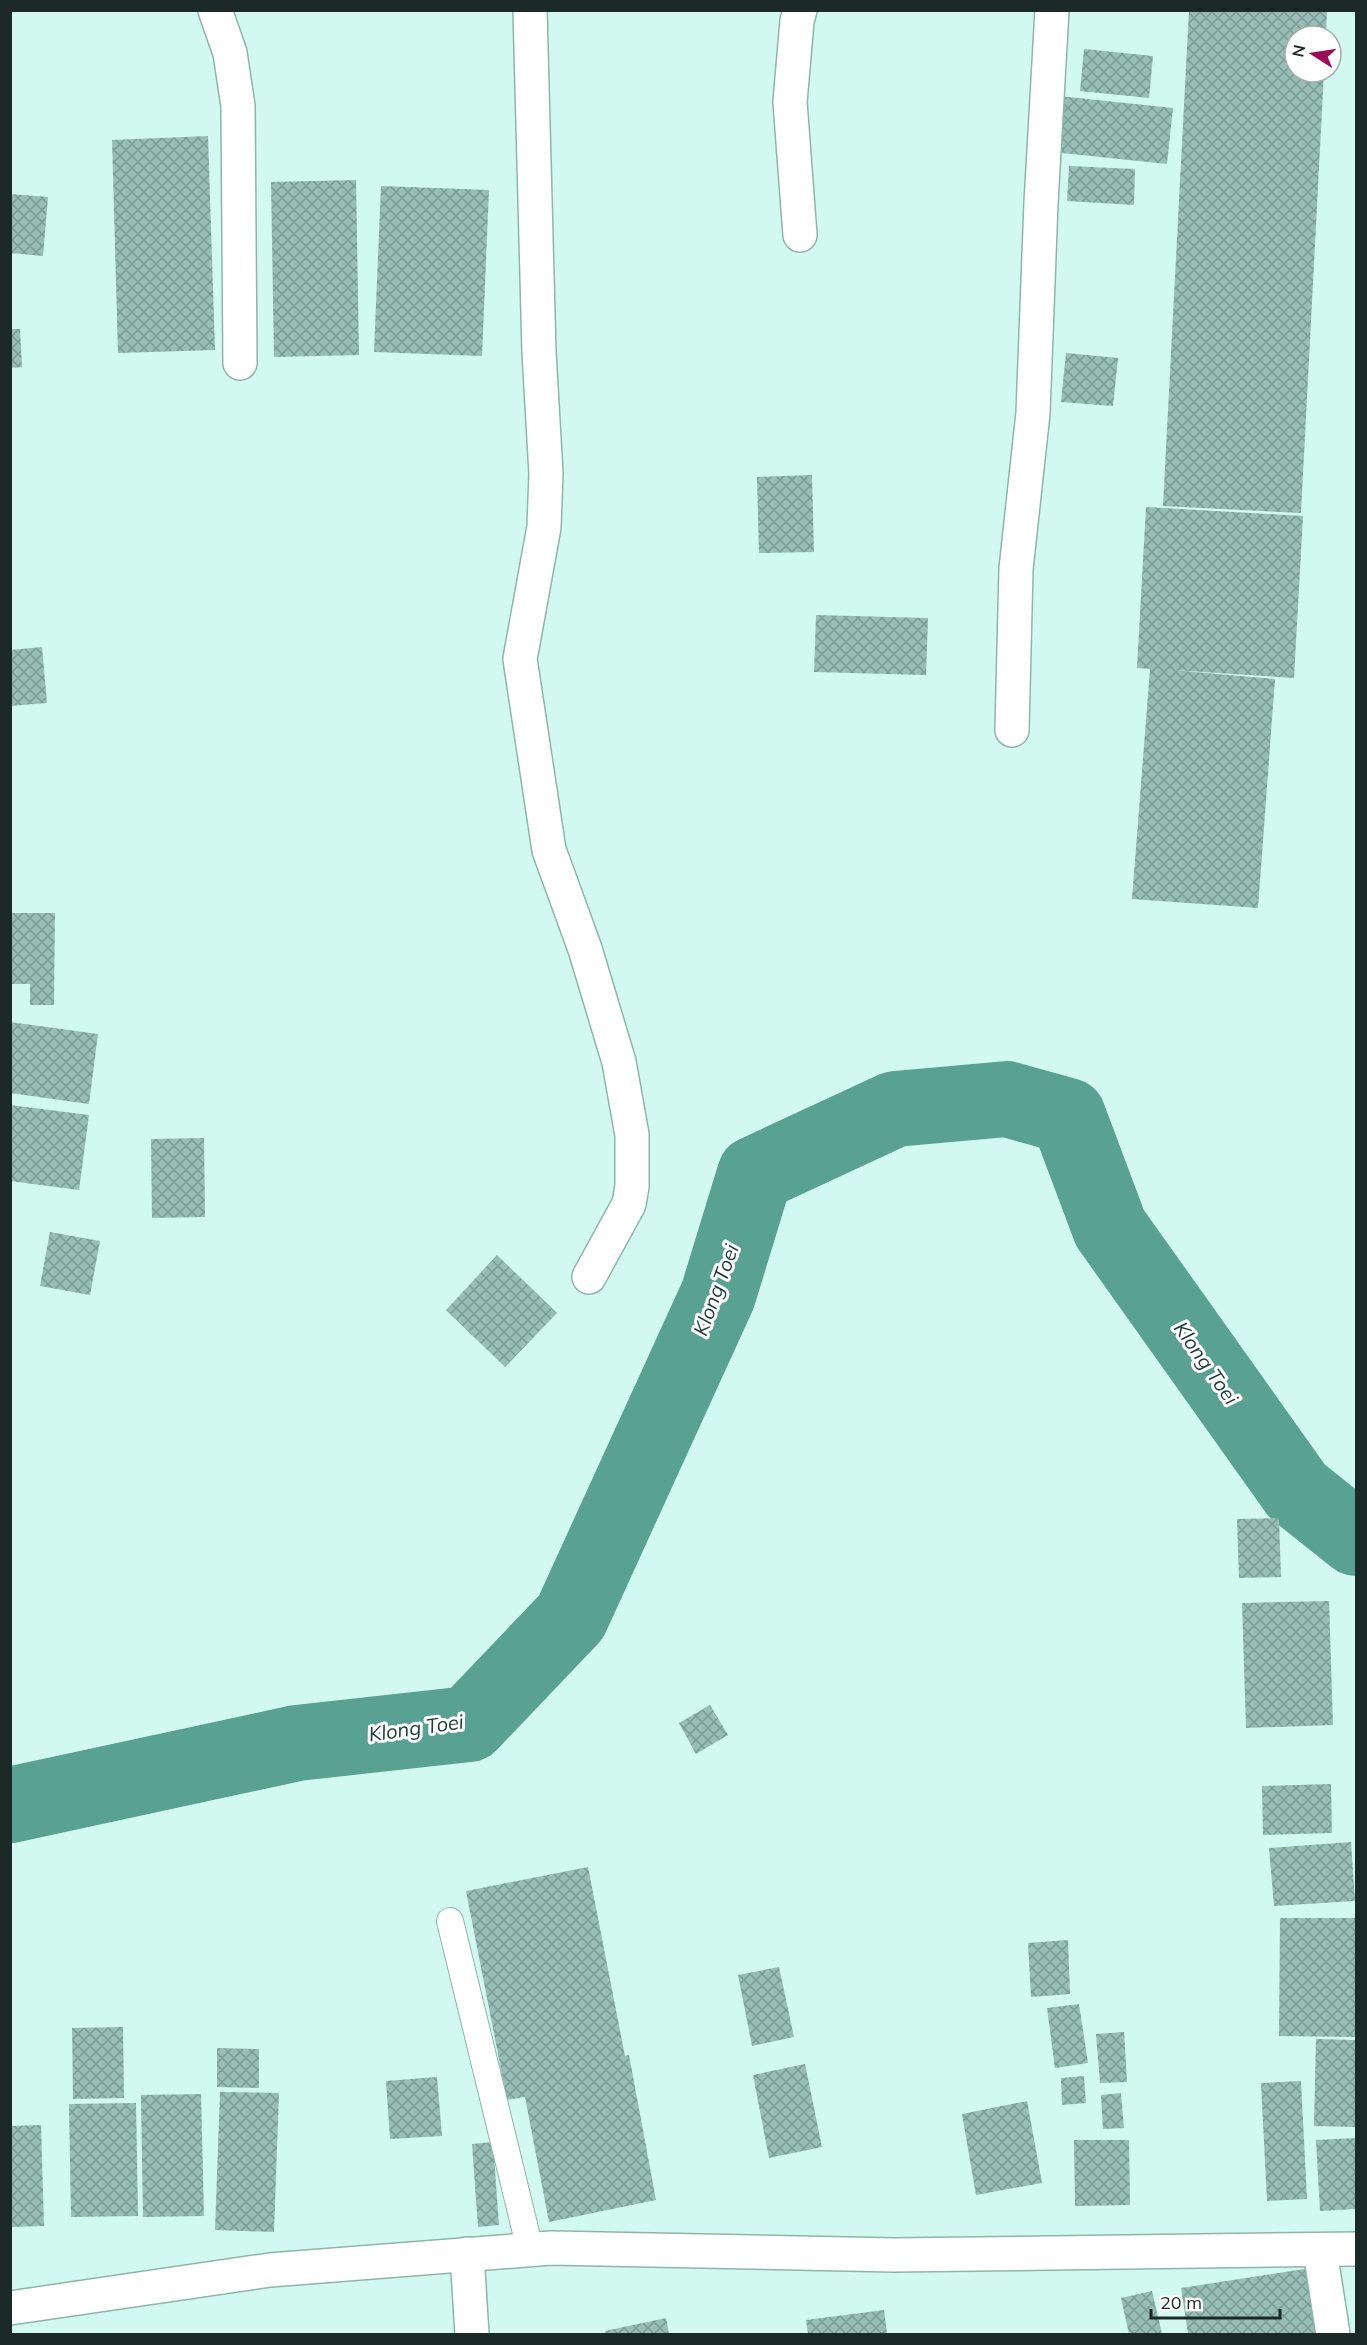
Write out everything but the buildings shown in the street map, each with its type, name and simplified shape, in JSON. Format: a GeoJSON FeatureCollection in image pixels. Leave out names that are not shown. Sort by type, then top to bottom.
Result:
{"type":"FeatureCollection","features":[{"type":"Feature","properties":{"kind":"street"},"geometry":{"type":"LineString","coordinates":[[215,10],[230,53],[238,106],[240,363]]}},
{"type":"Feature","properties":{"kind":"street"},"geometry":{"type":"LineString","coordinates":[[530,10],[539,352],[546,474],[544,527],[520,659],[549,850],[585,949],[619,1062],[632,1135],[632,1186],[629,1204],[589,1277]]}},
{"type":"Feature","properties":{"kind":"street"},"geometry":{"type":"LineString","coordinates":[[800,10],[790,102],[800,235]]}},
{"type":"Feature","properties":{"kind":"street"},"geometry":{"type":"LineString","coordinates":[[1012,730],[1016,569],[1033,413],[1041,203],[1052,10]]}},
{"type":"Feature","properties":{"kind":"street"},"geometry":{"type":"LineString","coordinates":[[10,2308],[270,2270],[530,2249],[894,2255],[1356,2249]]}},
{"type":"Feature","properties":{"kind":"street"},"geometry":{"type":"LineString","coordinates":[[1320,2250],[1333,2334]]}},
{"type":"Feature","properties":{"kind":"street"},"geometry":{"type":"LineString","coordinates":[[467,2254],[472,2334]]}},
{"type":"Feature","properties":{"kind":"lane"},"geometry":{"type":"LineString","coordinates":[[450,1921],[530,2249]]}},
{"type":"Feature","properties":{"kind":"waterway","name":"Klong Toei"},"geometry":{"type":"LineString","coordinates":[[10,1805],[297,1743],[469,1724],[571,1617],[718,1295],[755,1174],[895,1109],[1007,1099],[1068,1116],[1110,1228],[1297,1491],[1356,1538]]}}]}
